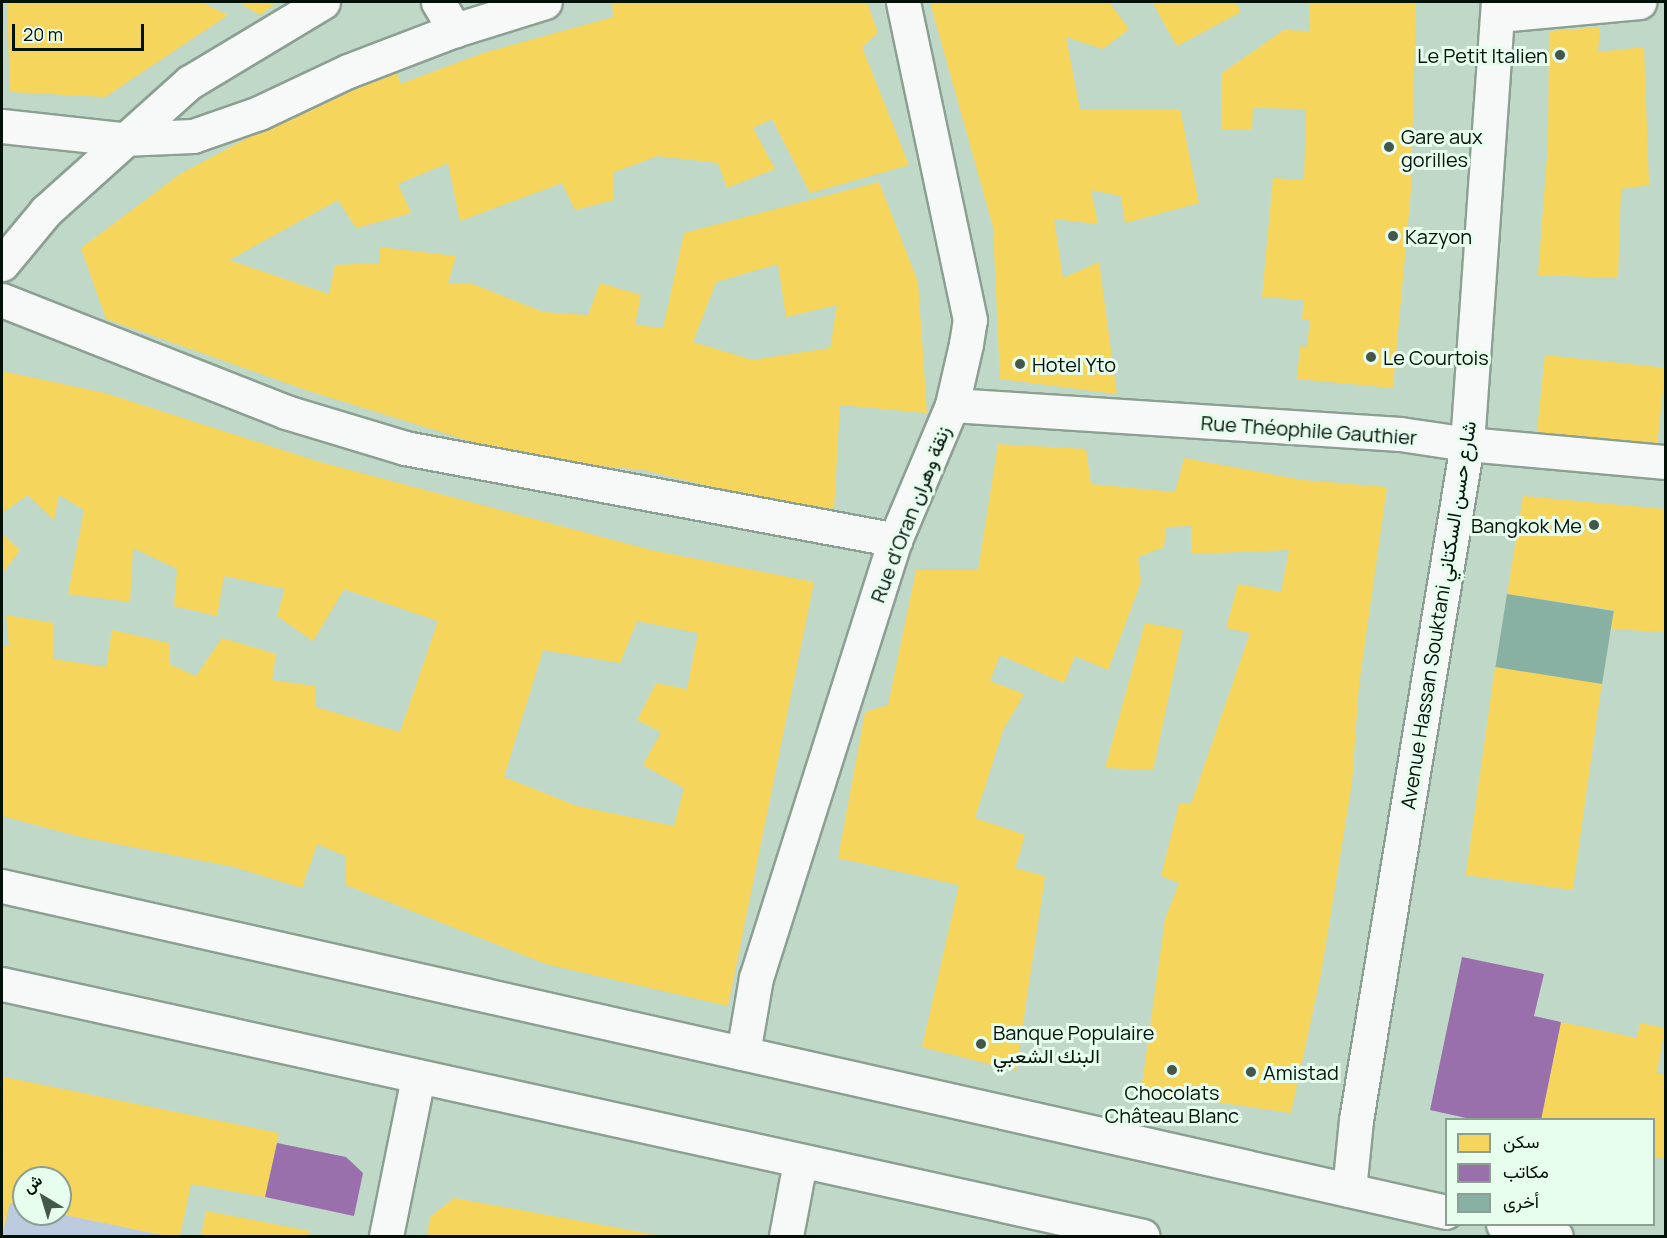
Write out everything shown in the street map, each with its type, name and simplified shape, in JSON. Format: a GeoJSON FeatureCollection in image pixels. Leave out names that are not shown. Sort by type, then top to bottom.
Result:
{"type":"FeatureCollection","features":[{"type":"Feature","properties":{"kind":"street"},"geometry":{"type":"LineString","coordinates":[[2,264],[46,211],[122,139],[190,82],[323,2]]}},
{"type":"Feature","properties":{"kind":"street"},"geometry":{"type":"LineString","coordinates":[[438,2],[455,30]]}},
{"type":"Feature","properties":{"kind":"street"},"geometry":{"type":"LineString","coordinates":[[2,126],[122,139],[193,136],[259,113],[348,71],[455,30],[545,2]]}},
{"type":"Feature","properties":{"kind":"street","name":"Rue d'Oran زنقة وهران"},"geometry":{"type":"LineString","coordinates":[[743,1053],[756,978],[895,540],[952,405],[970,321],[903,2]]}},
{"type":"Feature","properties":{"kind":"street"},"geometry":{"type":"LineString","coordinates":[[1499,8],[1639,2]]}},
{"type":"Feature","properties":{"kind":"street","name":"Avenue Hassan Souktani شارع حسن السكتاني"},"geometry":{"type":"LineString","coordinates":[[1349,1190],[1356,1120],[1467,444],[1499,8]]}},
{"type":"Feature","properties":{"kind":"street"},"geometry":{"type":"LineString","coordinates":[[2,300],[286,412],[405,448],[895,540]]}},
{"type":"Feature","properties":{"kind":"street","name":"Rue Théophile Gauthier"},"geometry":{"type":"LineString","coordinates":[[952,405],[1400,434],[1467,444],[1665,462]]}},
{"type":"Feature","properties":{"kind":"street"},"geometry":{"type":"LineString","coordinates":[[2,886],[1445,1212]]}},
{"type":"Feature","properties":{"kind":"street"},"geometry":{"type":"LineString","coordinates":[[2,984],[418,1078],[1143,1236]]}},
{"type":"Feature","properties":{"kind":"street"},"geometry":{"type":"LineString","coordinates":[[387,1236],[418,1078]]}},
{"type":"Feature","properties":{"kind":"street"},"geometry":{"type":"LineString","coordinates":[[786,1236],[800,1162]]}},
{"type":"Feature","properties":{"kind":"street"},"geometry":{"type":"LineString","coordinates":[[1512,1226],[1556,1236]]}},
{"type":"Feature","properties":{"kind":"shaded area"},"geometry":{"type":"Polygon","coordinates":[[[10,1203],[12,1203],[12,1226],[72,1226],[72,1216],[167,1236],[2,1236],[10,1203]]]}},
{"type":"Feature","properties":{"kind":"building: سكن"},"geometry":{"type":"Polygon","coordinates":[[[7,2],[201,2],[228,15],[105,97],[10,92],[7,2]]]}},
{"type":"Feature","properties":{"kind":"building: سكن"},"geometry":{"type":"Polygon","coordinates":[[[238,2],[278,2],[260,15],[238,2]]]}},
{"type":"Feature","properties":{"kind":"building: سكن"},"geometry":{"type":"Polygon","coordinates":[[[612,2],[867,2],[878,33],[862,47],[909,165],[810,193],[772,119],[753,128],[775,169],[727,188],[718,163],[658,156],[614,172],[614,200],[575,210],[562,183],[460,221],[448,163],[398,184],[411,213],[356,228],[338,200],[229,260],[329,294],[335,265],[379,263],[380,247],[456,256],[448,283],[473,284],[543,312],[588,315],[600,283],[641,295],[635,325],[663,328],[684,233],[879,182],[918,282],[927,413],[840,405],[834,509],[733,492],[644,470],[528,459],[309,391],[106,319],[81,248],[180,174],[394,59],[400,84],[483,53],[613,17],[612,2]],[[778,264],[716,282],[693,342],[753,360],[830,348],[837,305],[786,317],[778,264]]]}},
{"type":"Feature","properties":{"kind":"building: سكن"},"geometry":{"type":"Polygon","coordinates":[[[930,2],[1109,2],[1129,29],[1103,49],[1066,37],[1080,109],[1180,109],[1199,203],[1125,223],[1121,196],[1091,190],[1098,224],[1054,219],[1063,278],[1099,262],[1117,394],[1000,379],[993,227],[930,2]]]}},
{"type":"Feature","properties":{"kind":"building: سكن"},"geometry":{"type":"Polygon","coordinates":[[[1152,2],[1235,2],[1241,12],[1177,46],[1152,2]]]}},
{"type":"Feature","properties":{"kind":"building: سكن"},"geometry":{"type":"Polygon","coordinates":[[[1310,2],[1416,2],[1411,190],[1393,388],[1297,379],[1300,346],[1307,347],[1310,319],[1302,319],[1304,300],[1262,297],[1273,178],[1304,180],[1306,109],[1253,108],[1252,130],[1221,130],[1222,73],[1284,30],[1309,31],[1310,2]]]}},
{"type":"Feature","properties":{"kind":"building: سكن"},"geometry":{"type":"Polygon","coordinates":[[[1600,27],[1598,52],[1644,47],[1649,185],[1621,189],[1618,278],[1538,275],[1548,143],[1549,31],[1600,27]]]}},
{"type":"Feature","properties":{"kind":"building: سكن"},"geometry":{"type":"Polygon","coordinates":[[[1545,355],[1665,368],[1657,450],[1536,438],[1545,355]]]}},
{"type":"Feature","properties":{"kind":"building: سكن"},"geometry":{"type":"Polygon","coordinates":[[[2,371],[105,393],[320,462],[651,550],[814,582],[728,1006],[546,964],[346,885],[345,856],[317,844],[302,888],[234,867],[81,837],[2,816],[2,645],[9,645],[6,615],[54,623],[53,659],[106,667],[112,630],[169,643],[169,664],[196,676],[222,638],[276,654],[272,680],[315,686],[316,707],[400,732],[438,621],[344,589],[313,641],[277,616],[285,589],[224,576],[217,616],[174,606],[177,569],[133,548],[130,602],[68,594],[84,510],[59,495],[54,520],[28,495],[2,513],[2,371]],[[637,621],[620,663],[543,650],[504,777],[577,806],[674,826],[684,788],[643,765],[661,732],[637,720],[656,683],[687,689],[698,633],[637,621]]]}},
{"type":"Feature","properties":{"kind":"building: سكن"},"geometry":{"type":"Polygon","coordinates":[[[998,444],[1086,449],[1091,484],[1175,492],[1184,458],[1303,480],[1387,487],[1359,685],[1352,783],[1321,974],[1291,1113],[1141,1091],[1165,919],[1179,883],[1161,876],[1179,804],[1191,804],[1250,633],[1226,628],[1238,584],[1281,592],[1289,550],[1191,554],[1191,526],[1166,527],[1164,547],[1138,557],[1141,582],[1108,670],[1075,656],[1064,683],[1000,655],[990,681],[1024,694],[1003,730],[975,818],[1025,835],[1015,868],[1045,876],[1016,1071],[922,1047],[959,885],[838,858],[865,712],[888,705],[916,570],[978,570],[998,444]]]}},
{"type":"Feature","properties":{"kind":"building: سكن"},"geometry":{"type":"Polygon","coordinates":[[[1523,496],[1665,509],[1665,632],[1610,629],[1614,610],[1507,594],[1523,496]]]}},
{"type":"Feature","properties":{"kind":"building: سكن"},"geometry":{"type":"Polygon","coordinates":[[[2,533],[20,550],[2,574],[2,533]]]}},
{"type":"Feature","properties":{"kind":"building: سكن"},"geometry":{"type":"Polygon","coordinates":[[[1145,623],[1183,630],[1153,770],[1105,768],[1145,623]]]}},
{"type":"Feature","properties":{"kind":"building: سكن"},"geometry":{"type":"Polygon","coordinates":[[[1495,667],[1602,682],[1573,890],[1466,875],[1495,667]]]}},
{"type":"Feature","properties":{"kind":"building: سكن"},"geometry":{"type":"Polygon","coordinates":[[[1561,1022],[1637,1038],[1640,1023],[1665,1028],[1657,1073],[1665,1075],[1665,1159],[1655,1157],[1655,1118],[1541,1118],[1561,1022]]]}},
{"type":"Feature","properties":{"kind":"building: سكن"},"geometry":{"type":"Polygon","coordinates":[[[4,1077],[279,1133],[265,1197],[191,1184],[180,1236],[167,1236],[72,1216],[72,1166],[12,1166],[12,1203],[10,1203],[2,1236],[4,1077]]]}},
{"type":"Feature","properties":{"kind":"building: سكن"},"geometry":{"type":"Polygon","coordinates":[[[454,1198],[657,1236],[427,1236],[430,1217],[454,1198]]]}},
{"type":"Feature","properties":{"kind":"building: سكن"},"geometry":{"type":"Polygon","coordinates":[[[206,1211],[310,1231],[309,1236],[201,1236],[206,1211]]]}},
{"type":"Feature","properties":{"kind":"building: مكاتب"},"geometry":{"type":"Polygon","coordinates":[[[1462,957],[1544,974],[1534,1016],[1561,1022],[1541,1118],[1466,1118],[1430,1110],[1462,957]]]}},
{"type":"Feature","properties":{"kind":"building: مكاتب"},"geometry":{"type":"Polygon","coordinates":[[[277,1143],[346,1157],[363,1173],[354,1216],[265,1197],[277,1143]]]}},
{"type":"Feature","properties":{"kind":"building: أخرى"},"geometry":{"type":"Polygon","coordinates":[[[1507,594],[1614,611],[1602,684],[1495,667],[1507,594]]]}},
{"type":"Feature","properties":{"kind":"place","name":"Le Petit Italien"},"geometry":{"type":"Point","coordinates":[1560,55]}},
{"type":"Feature","properties":{"kind":"place","name":"Gare aux gorilles"},"geometry":{"type":"Point","coordinates":[1389,147]}},
{"type":"Feature","properties":{"kind":"place","name":"Kazyon"},"geometry":{"type":"Point","coordinates":[1393,236]}},
{"type":"Feature","properties":{"kind":"place","name":"Le Courtois"},"geometry":{"type":"Point","coordinates":[1371,357]}},
{"type":"Feature","properties":{"kind":"place","name":"Hotel Yto"},"geometry":{"type":"Point","coordinates":[1020,364]}},
{"type":"Feature","properties":{"kind":"place","name":"Bangkok Me"},"geometry":{"type":"Point","coordinates":[1594,525]}},
{"type":"Feature","properties":{"kind":"place","name":"Banque Populaire البنك الشعبي"},"geometry":{"type":"Point","coordinates":[981,1044]}},
{"type":"Feature","properties":{"kind":"place","name":"Chocolats Château Blanc"},"geometry":{"type":"Point","coordinates":[1172,1070]}},
{"type":"Feature","properties":{"kind":"place","name":"Amistad"},"geometry":{"type":"Point","coordinates":[1251,1072]}}]}
